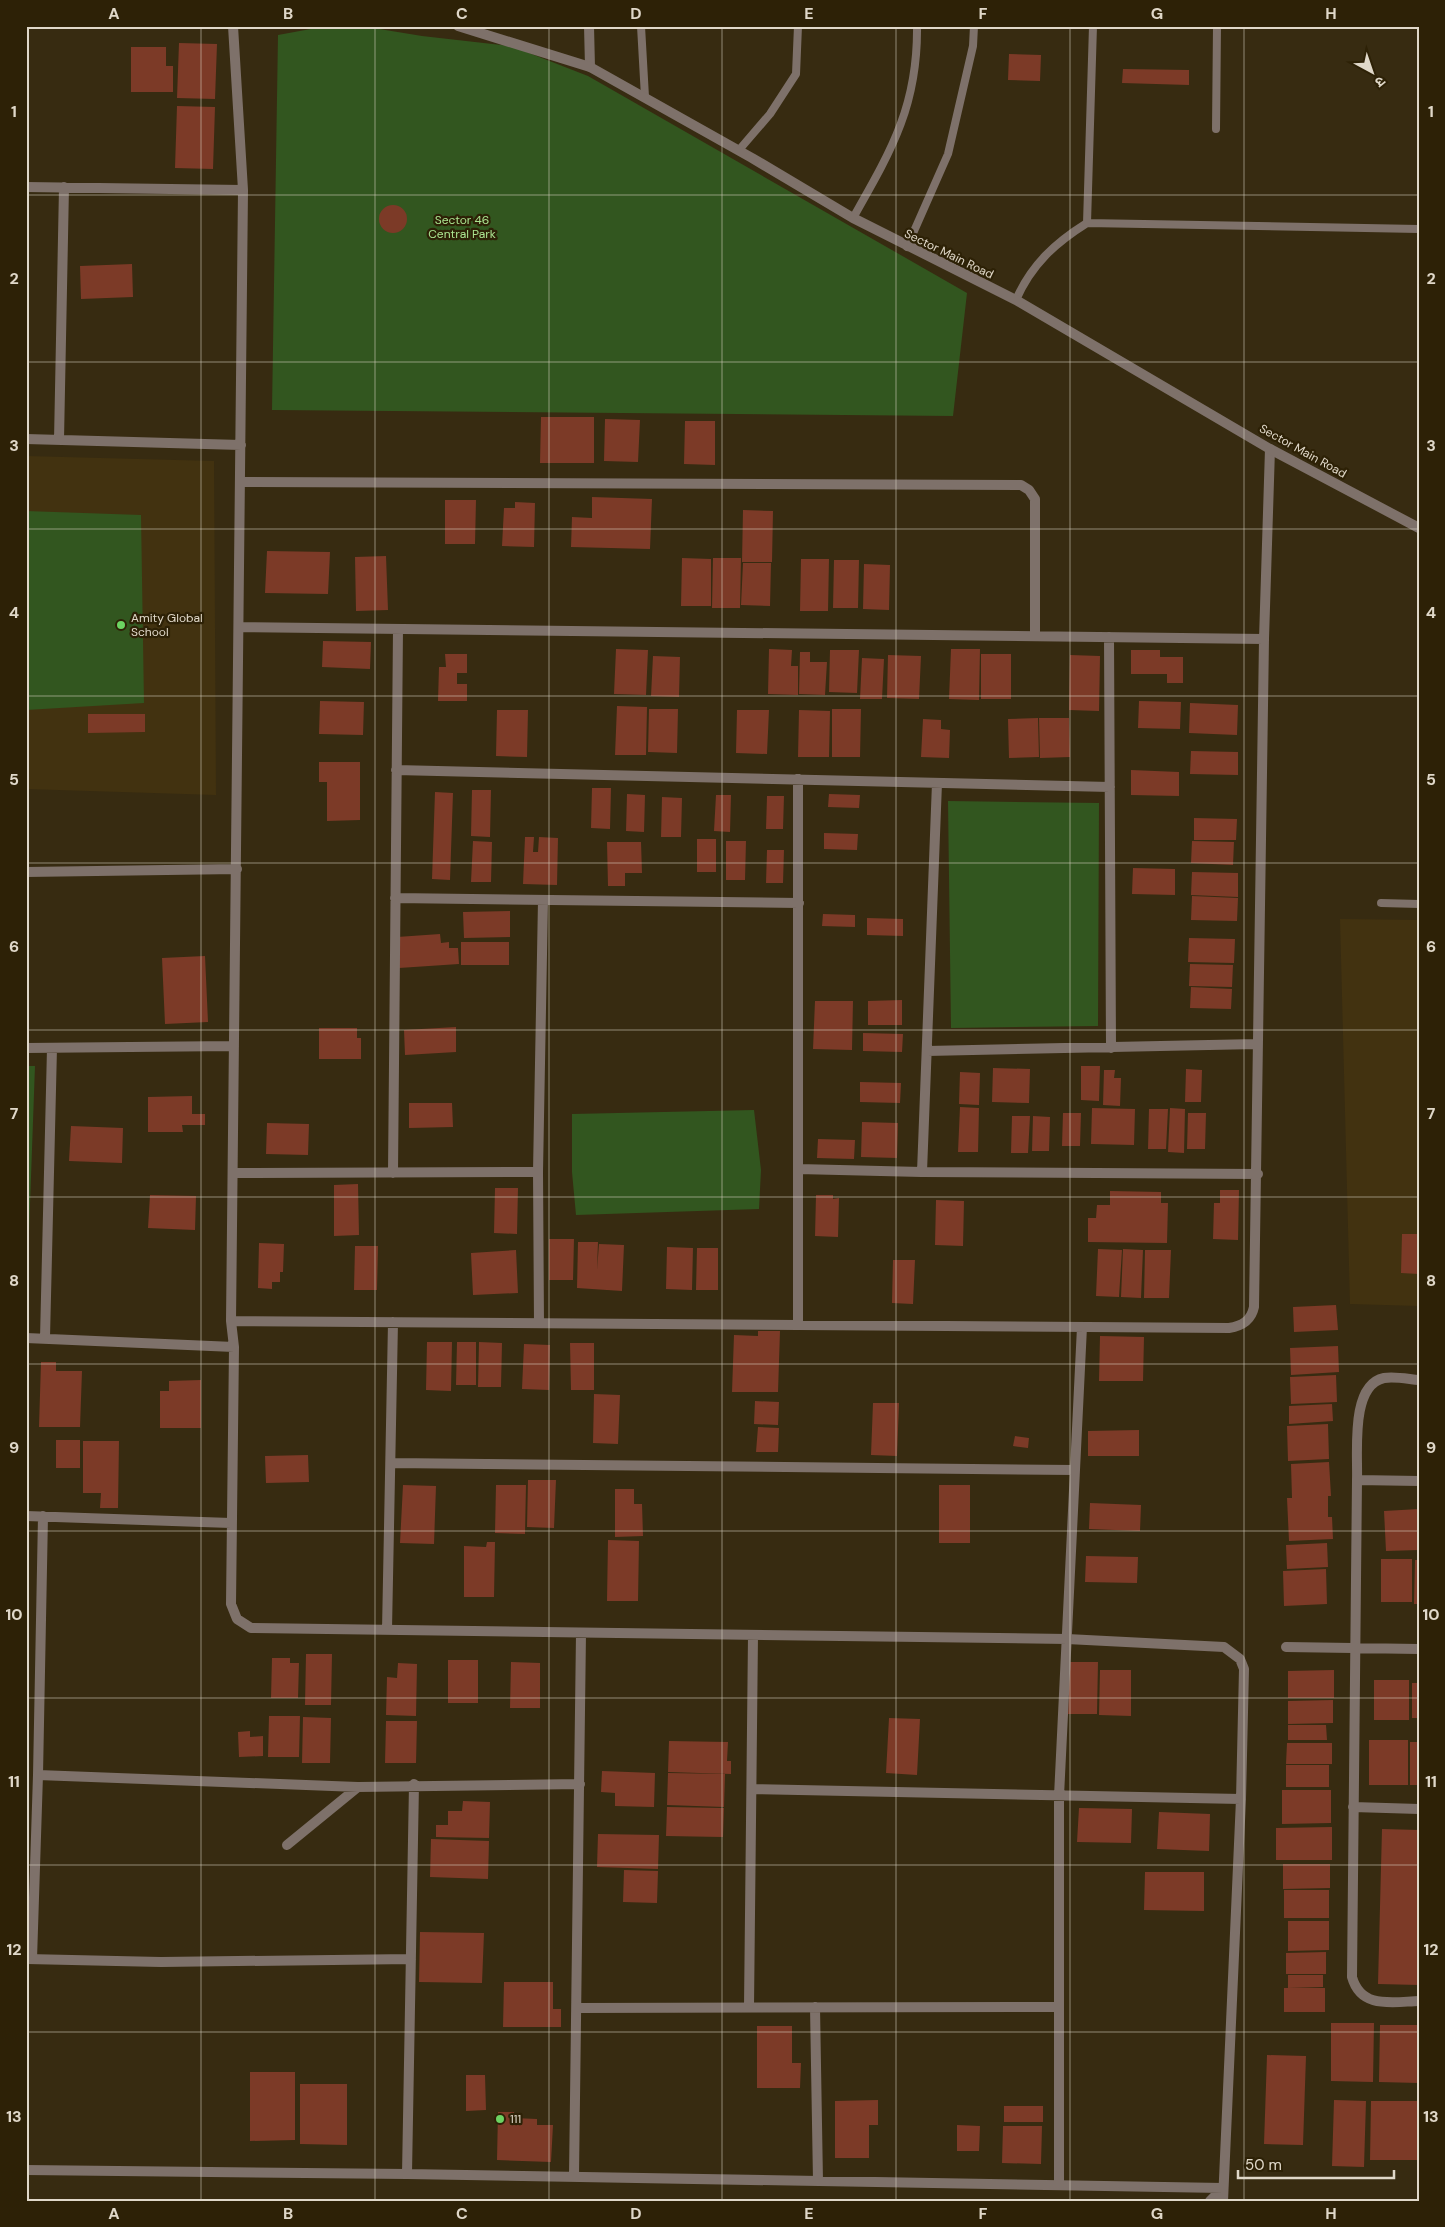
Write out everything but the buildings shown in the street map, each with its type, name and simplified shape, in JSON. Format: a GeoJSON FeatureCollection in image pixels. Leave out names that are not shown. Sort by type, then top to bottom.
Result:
{"type":"FeatureCollection","features":[{"type":"Feature","properties":{"kind":"street"},"geometry":{"type":"LineString","coordinates":[[233,26],[242,190],[237,869],[231,1321],[234,1347],[231,1604],[237,1619],[251,1628],[1067,1639],[1224,1648],[1233,1652],[1244,1669],[1241,1799],[1223,2201]]}},
{"type":"Feature","properties":{"kind":"street","name":"Sector Main Road"},"geometry":{"type":"LineString","coordinates":[[458,26],[590,66],[739,150],[853,218],[907,247],[1016,300],[1270,449],[1419,528]]}},
{"type":"Feature","properties":{"kind":"street"},"geometry":{"type":"LineString","coordinates":[[589,26],[590,66]]}},
{"type":"Feature","properties":{"kind":"street"},"geometry":{"type":"LineString","coordinates":[[26,187],[242,190]]}},
{"type":"Feature","properties":{"kind":"street"},"geometry":{"type":"LineString","coordinates":[[59,440],[64,187]]}},
{"type":"Feature","properties":{"kind":"street"},"geometry":{"type":"LineString","coordinates":[[26,440],[241,445]]}},
{"type":"Feature","properties":{"kind":"street"},"geometry":{"type":"LineString","coordinates":[[231,1321],[1229,1328],[1241,1326],[1248,1320],[1254,1307],[1258,1174],[1257,1044],[1264,639],[1270,449]]}},
{"type":"Feature","properties":{"kind":"street"},"geometry":{"type":"LineString","coordinates":[[240,482],[1021,485],[1030,490],[1035,499],[1035,636]]}},
{"type":"Feature","properties":{"kind":"street"},"geometry":{"type":"LineString","coordinates":[[239,627],[1264,639]]}},
{"type":"Feature","properties":{"kind":"street"},"geometry":{"type":"LineString","coordinates":[[393,1173],[398,629]]}},
{"type":"Feature","properties":{"kind":"street"},"geometry":{"type":"LineString","coordinates":[[1109,637],[1112,1048]]}},
{"type":"Feature","properties":{"kind":"street"},"geometry":{"type":"LineString","coordinates":[[396,770],[1110,787]]}},
{"type":"Feature","properties":{"kind":"street"},"geometry":{"type":"LineString","coordinates":[[798,779],[798,1325]]}},
{"type":"Feature","properties":{"kind":"street"},"geometry":{"type":"LineString","coordinates":[[922,1172],[937,783]]}},
{"type":"Feature","properties":{"kind":"street"},"geometry":{"type":"LineString","coordinates":[[26,872],[237,869]]}},
{"type":"Feature","properties":{"kind":"street"},"geometry":{"type":"LineString","coordinates":[[396,898],[799,903]]}},
{"type":"Feature","properties":{"kind":"street"},"geometry":{"type":"LineString","coordinates":[[538,1323],[538,1172],[543,900]]}},
{"type":"Feature","properties":{"kind":"street"},"geometry":{"type":"LineString","coordinates":[[927,1051],[1257,1044]]}},
{"type":"Feature","properties":{"kind":"street"},"geometry":{"type":"LineString","coordinates":[[26,1048],[234,1046]]}},
{"type":"Feature","properties":{"kind":"street"},"geometry":{"type":"LineString","coordinates":[[45,1338],[52,1048]]}},
{"type":"Feature","properties":{"kind":"street"},"geometry":{"type":"LineString","coordinates":[[798,1169],[922,1172],[1258,1174]]}},
{"type":"Feature","properties":{"kind":"street"},"geometry":{"type":"LineString","coordinates":[[234,1173],[538,1172]]}},
{"type":"Feature","properties":{"kind":"street"},"geometry":{"type":"LineString","coordinates":[[386,1630],[392,1463],[393,1322]]}},
{"type":"Feature","properties":{"kind":"street"},"geometry":{"type":"LineString","coordinates":[[1059,2185],[1059,1796],[1082,1327]]}},
{"type":"Feature","properties":{"kind":"street"},"geometry":{"type":"LineString","coordinates":[[26,1338],[234,1347]]}},
{"type":"Feature","properties":{"kind":"street"},"geometry":{"type":"LineString","coordinates":[[1419,1380],[1383,1378],[1368,1387],[1360,1403],[1357,1480],[1352,1977],[1355,1988],[1364,1998],[1380,2002],[1419,2001]]}},
{"type":"Feature","properties":{"kind":"street"},"geometry":{"type":"LineString","coordinates":[[392,1463],[1075,1470]]}},
{"type":"Feature","properties":{"kind":"street"},"geometry":{"type":"LineString","coordinates":[[1357,1480],[1419,1481]]}},
{"type":"Feature","properties":{"kind":"street"},"geometry":{"type":"LineString","coordinates":[[26,1516],[231,1523]]}},
{"type":"Feature","properties":{"kind":"street"},"geometry":{"type":"LineString","coordinates":[[43,1516],[38,1775],[29,1959],[161,1962],[411,1959]]}},
{"type":"Feature","properties":{"kind":"street"},"geometry":{"type":"LineString","coordinates":[[574,2176],[581,1633]]}},
{"type":"Feature","properties":{"kind":"street"},"geometry":{"type":"LineString","coordinates":[[749,2007],[753,1635]]}},
{"type":"Feature","properties":{"kind":"street"},"geometry":{"type":"LineString","coordinates":[[1286,1647],[1419,1649]]}},
{"type":"Feature","properties":{"kind":"street"},"geometry":{"type":"LineString","coordinates":[[38,1775],[358,1786],[580,1784]]}},
{"type":"Feature","properties":{"kind":"street"},"geometry":{"type":"LineString","coordinates":[[407,2174],[414,1784]]}},
{"type":"Feature","properties":{"kind":"street"},"geometry":{"type":"LineString","coordinates":[[287,1845],[358,1786]]}},
{"type":"Feature","properties":{"kind":"street"},"geometry":{"type":"LineString","coordinates":[[752,1789],[1241,1799]]}},
{"type":"Feature","properties":{"kind":"street"},"geometry":{"type":"LineString","coordinates":[[1353,1807],[1419,1809]]}},
{"type":"Feature","properties":{"kind":"street"},"geometry":{"type":"LineString","coordinates":[[815,2007],[818,2181]]}},
{"type":"Feature","properties":{"kind":"street"},"geometry":{"type":"LineString","coordinates":[[577,2008],[1059,2007]]}},
{"type":"Feature","properties":{"kind":"street"},"geometry":{"type":"LineString","coordinates":[[26,2170],[574,2176],[1223,2188]]}},
{"type":"Feature","properties":{"kind":"street"},"geometry":{"type":"LineString","coordinates":[[1210,2201],[1223,2188]]}},
{"type":"Feature","properties":{"kind":"lane"},"geometry":{"type":"LineString","coordinates":[[641,26],[645,97]]}},
{"type":"Feature","properties":{"kind":"lane"},"geometry":{"type":"LineString","coordinates":[[739,150],[770,114],[796,74],[798,26]]}},
{"type":"Feature","properties":{"kind":"lane"},"geometry":{"type":"LineString","coordinates":[[853,218],[889,155],[902,122],[917,59],[917,26]]}},
{"type":"Feature","properties":{"kind":"lane"},"geometry":{"type":"LineString","coordinates":[[907,247],[948,154],[973,46],[974,26]]}},
{"type":"Feature","properties":{"kind":"lane"},"geometry":{"type":"LineString","coordinates":[[1087,223],[1093,26]]}},
{"type":"Feature","properties":{"kind":"lane"},"geometry":{"type":"LineString","coordinates":[[1216,129],[1217,26]]}},
{"type":"Feature","properties":{"kind":"lane"},"geometry":{"type":"LineString","coordinates":[[1016,300],[1023,284],[1040,259],[1064,237],[1087,223],[1419,230]]}},
{"type":"Feature","properties":{"kind":"lane"},"geometry":{"type":"LineString","coordinates":[[1381,903],[1419,904]]}},
{"type":"Feature","properties":{"kind":"shaded area","name":"Amity Global School"},"geometry":{"type":"Polygon","coordinates":[[[26,456],[214,461],[216,795],[26,789],[26,456]]]}},
{"type":"Feature","properties":{"kind":"shaded area"},"geometry":{"type":"Polygon","coordinates":[[[1340,919],[1419,920],[1419,1306],[1350,1304],[1340,919]]]}},
{"type":"Feature","properties":{"kind":"green space","name":"Sector 46 Central Park"},"geometry":{"type":"Polygon","coordinates":[[[327,26],[361,26],[422,36],[511,46],[588,76],[967,293],[953,416],[272,410],[278,35],[327,26]]]}},
{"type":"Feature","properties":{"kind":"green space"},"geometry":{"type":"Polygon","coordinates":[[[26,511],[141,515],[144,703],[26,710],[26,511]]]}},
{"type":"Feature","properties":{"kind":"green space"},"geometry":{"type":"Polygon","coordinates":[[[948,801],[1099,803],[1098,1026],[951,1028],[948,801]]]}},
{"type":"Feature","properties":{"kind":"green space"},"geometry":{"type":"Polygon","coordinates":[[[26,1066],[35,1066],[28,1260],[26,1260],[26,1066]]]}},
{"type":"Feature","properties":{"kind":"green space"},"geometry":{"type":"Polygon","coordinates":[[[754,1110],[761,1170],[759,1209],[576,1215],[572,1172],[572,1114],[754,1110]]]}},
{"type":"Feature","properties":{"kind":"place","name":"Amity Global School"},"geometry":{"type":"Point","coordinates":[121,625]}},
{"type":"Feature","properties":{"kind":"place","name":"111"},"geometry":{"type":"Point","coordinates":[500,2119]}}]}
